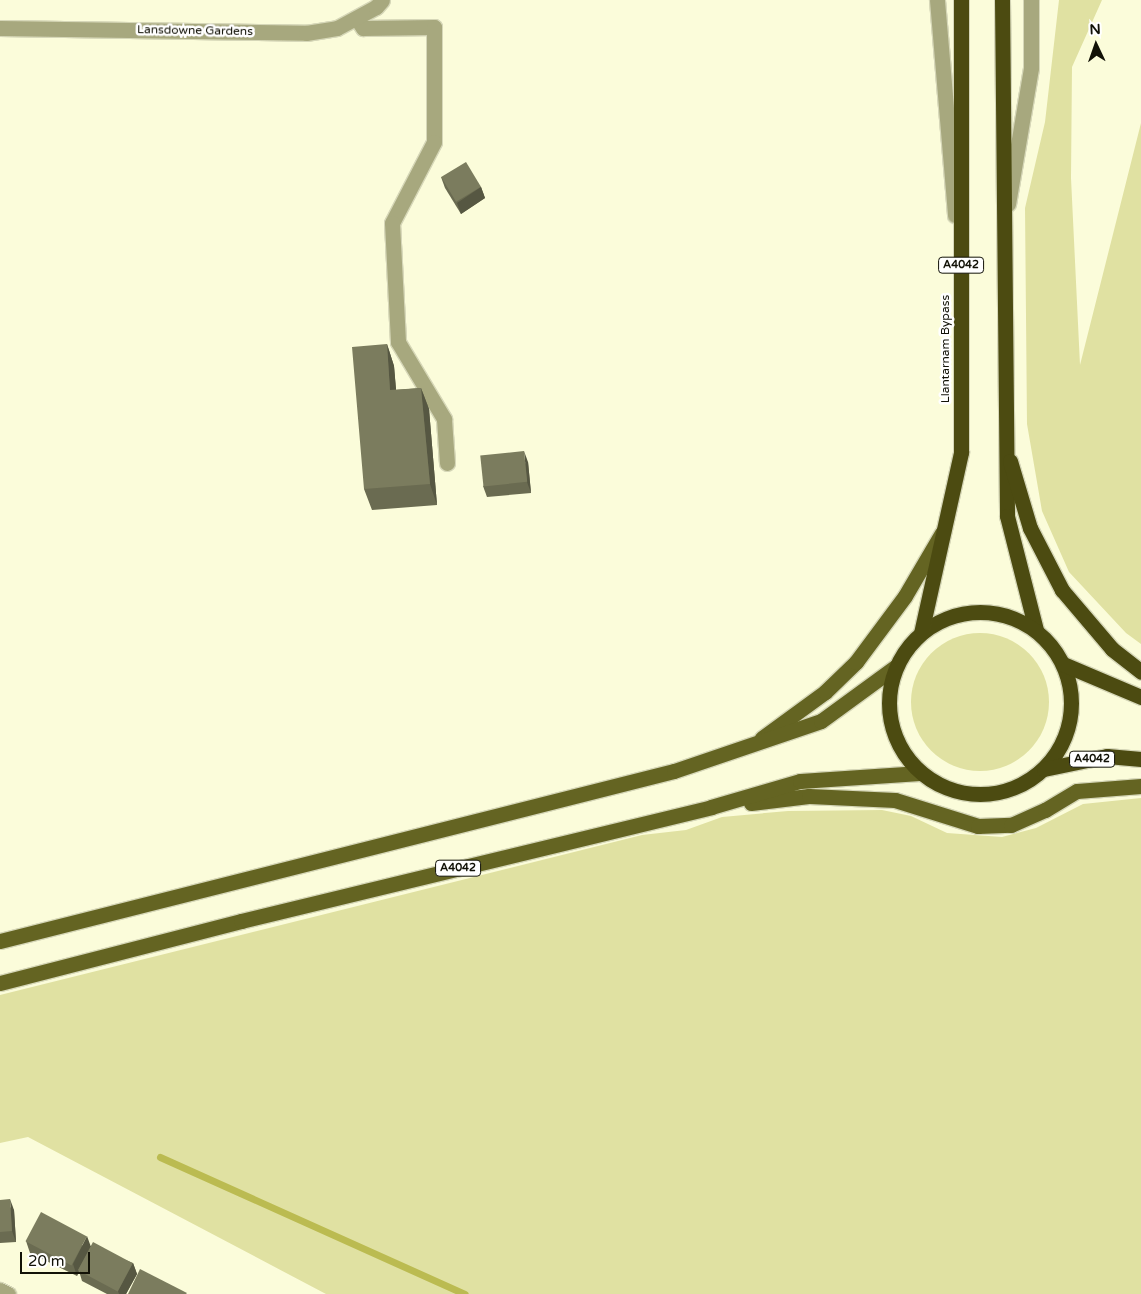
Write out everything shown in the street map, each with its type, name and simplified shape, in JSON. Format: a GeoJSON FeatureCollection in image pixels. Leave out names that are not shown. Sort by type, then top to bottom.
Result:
{"type":"FeatureCollection","features":[{"type":"Feature","properties":{"kind":"highway","name":"Llantarnam Bypass"},"geometry":{"type":"LineString","coordinates":[[921,633],[961,452],[961,0]]}},
{"type":"Feature","properties":{"kind":"highway"},"geometry":{"type":"LineString","coordinates":[[1002,0],[1004,438],[1007,516],[1036,630],[1063,664],[1071,691],[1070,719],[1061,746],[1044,769],[1022,785],[996,794],[969,795],[943,788],[920,773],[901,751],[890,724],[888,695],[895,667],[906,648],[921,633],[948,617],[978,612],[1008,616],[1036,630]]}},
{"type":"Feature","properties":{"kind":"highway"},"geometry":{"type":"LineString","coordinates":[[1004,438],[1030,528],[1046,563],[1062,590],[1112,649],[1141,672]]}},
{"type":"Feature","properties":{"kind":"highway"},"geometry":{"type":"LineString","coordinates":[[1063,664],[1141,697]]}},
{"type":"Feature","properties":{"kind":"highway","name":"A4042"},"geometry":{"type":"LineString","coordinates":[[1044,769],[1107,756],[1141,759]]}},
{"type":"Feature","properties":{"kind":"main road"},"geometry":{"type":"LineString","coordinates":[[751,747],[825,692],[856,662],[905,596],[944,529]]}},
{"type":"Feature","properties":{"kind":"main road"},"geometry":{"type":"LineString","coordinates":[[0,941],[665,773],[751,747],[821,721],[895,667]]}},
{"type":"Feature","properties":{"kind":"main road","name":"A4042"},"geometry":{"type":"LineString","coordinates":[[0,983],[250,919],[711,807],[800,781],[920,773]]}},
{"type":"Feature","properties":{"kind":"main road"},"geometry":{"type":"LineString","coordinates":[[711,807],[809,796],[895,800],[948,818],[986,826],[1011,824],[1045,810],[1077,791],[1141,786]]}},
{"type":"Feature","properties":{"kind":"street","name":"Lansdowne Gardens"},"geometry":{"type":"LineString","coordinates":[[0,28],[306,32],[337,28],[357,19],[382,0]]}},
{"type":"Feature","properties":{"kind":"street"},"geometry":{"type":"LineString","coordinates":[[937,0],[961,274]]}},
{"type":"Feature","properties":{"kind":"street"},"geometry":{"type":"LineString","coordinates":[[1004,230],[1031,68],[1031,0]]}},
{"type":"Feature","properties":{"kind":"street"},"geometry":{"type":"LineString","coordinates":[[357,19],[363,28],[434,27],[434,142],[392,223],[398,342],[444,419],[447,463]]}},
{"type":"Feature","properties":{"kind":"street"},"geometry":{"type":"LineString","coordinates":[[0,1290],[8,1294]]}},
{"type":"Feature","properties":{"kind":"green space"},"geometry":{"type":"Polygon","coordinates":[[[1059,0],[1102,0],[1072,67],[1071,178],[1080,365],[1141,123],[1141,644],[1126,633],[1069,572],[1042,511],[1027,424],[1025,208],[1045,122],[1059,0]]]}},
{"type":"Feature","properties":{"kind":"green space"},"geometry":{"type":"Polygon","coordinates":[[[980,633],[1006,639],[1018,645],[1028,654],[1037,664],[1043,676],[1049,702],[1043,728],[1037,740],[1028,750],[1018,759],[1006,765],[980,771],[954,765],[942,759],[932,750],[923,740],[917,728],[911,702],[917,676],[923,664],[932,654],[942,645],[954,639],[980,633]]]}},
{"type":"Feature","properties":{"kind":"green space"},"geometry":{"type":"Polygon","coordinates":[[[1141,798],[1141,1294],[326,1294],[28,1137],[0,1143],[0,995],[642,835],[686,830],[722,817],[788,811],[882,810],[911,816],[947,833],[1002,837],[1036,828],[1083,804],[1141,798]]]}},
{"type":"Feature","properties":{"kind":"building"},"geometry":{"type":"Polygon","coordinates":[[[466,162],[481,187],[456,202],[441,177],[466,162]]]}},
{"type":"Feature","properties":{"kind":"building"},"geometry":{"type":"Polygon","coordinates":[[[387,344],[390,390],[421,388],[430,484],[364,489],[352,347],[387,344]]]}},
{"type":"Feature","properties":{"kind":"building"},"geometry":{"type":"Polygon","coordinates":[[[524,451],[527,482],[483,486],[480,456],[524,451]]]}},
{"type":"Feature","properties":{"kind":"building"},"geometry":{"type":"Polygon","coordinates":[[[10,1199],[12,1231],[0,1232],[0,1200],[10,1199]]]}},
{"type":"Feature","properties":{"kind":"building"},"geometry":{"type":"Polygon","coordinates":[[[41,1212],[87,1236],[71,1266],[26,1241],[41,1212]]]}},
{"type":"Feature","properties":{"kind":"building"},"geometry":{"type":"Polygon","coordinates":[[[93,1242],[133,1263],[118,1291],[78,1270],[93,1242]]]}},
{"type":"Feature","properties":{"kind":"building"},"geometry":{"type":"Polygon","coordinates":[[[140,1269],[187,1293],[128,1294],[140,1269]]]}},
{"type":"Feature","properties":{"kind":"waterway"},"geometry":{"type":"LineString","coordinates":[[160,1157],[465,1294]]}}]}
